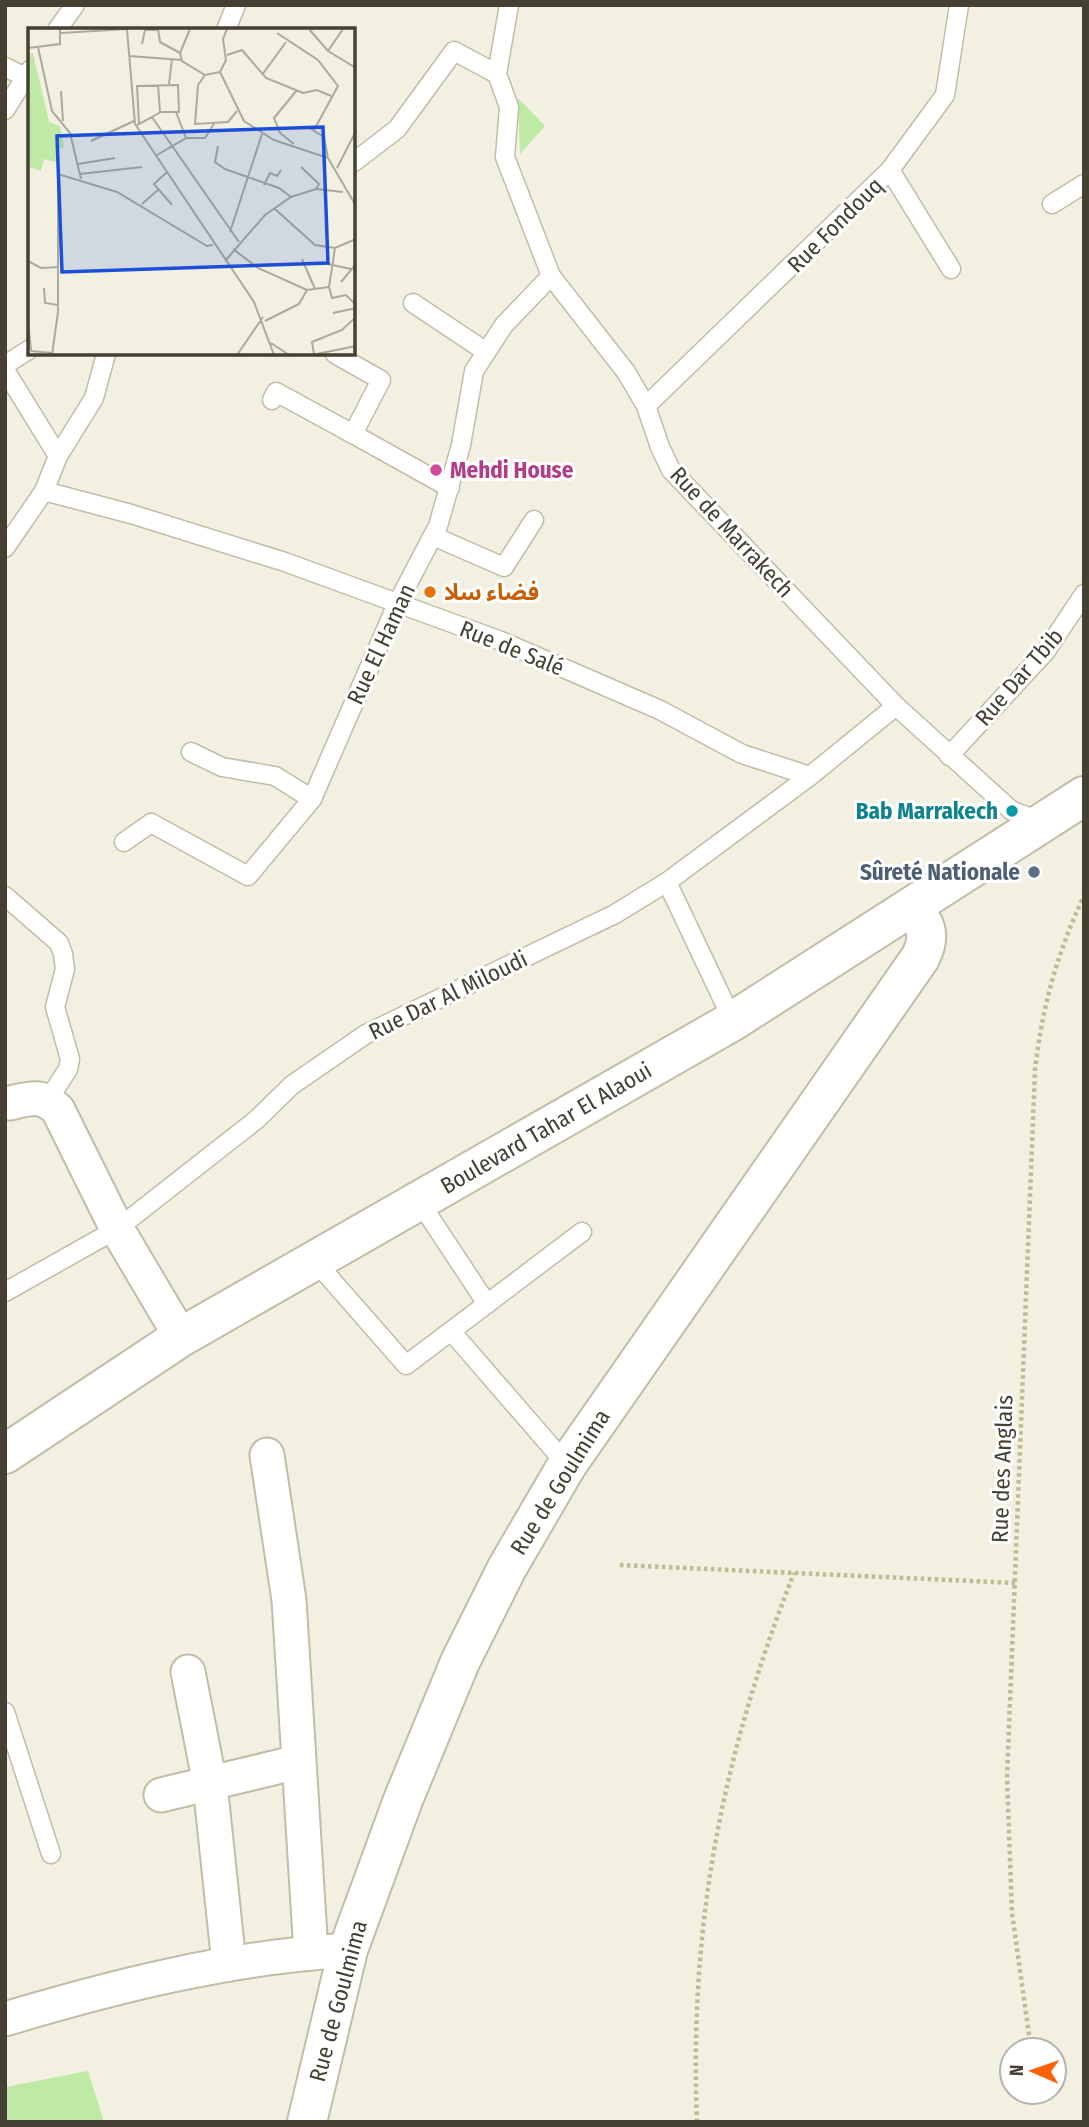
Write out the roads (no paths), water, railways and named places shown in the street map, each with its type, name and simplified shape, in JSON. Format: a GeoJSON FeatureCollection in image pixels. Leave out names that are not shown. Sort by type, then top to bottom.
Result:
{"type":"FeatureCollection","features":[{"type":"Feature","properties":{"kind":"street","name":"Boulevard Tahar El Alaoui"},"geometry":{"type":"LineString","coordinates":[[5,1454],[181,1337],[733,1021],[1084,796]]}},
{"type":"Feature","properties":{"kind":"street","name":"Rue de Goulmima"},"geometry":{"type":"LineString","coordinates":[[307,2122],[330,1951],[403,1800],[460,1662],[507,1568],[566,1465],[920,958],[927,940],[926,931],[917,915],[909,910]]}},
{"type":"Feature","properties":{"kind":"street"},"geometry":{"type":"LineString","coordinates":[[8,1104],[33,1097],[48,1100],[58,1110],[117,1229],[181,1337]]}},
{"type":"Feature","properties":{"kind":"street"},"geometry":{"type":"LineString","coordinates":[[5,2019],[98,1992],[229,1964],[330,1951],[298,1762],[289,1600],[267,1455]]}},
{"type":"Feature","properties":{"kind":"street"},"geometry":{"type":"LineString","coordinates":[[188,1672],[210,1784],[229,1964]]}},
{"type":"Feature","properties":{"kind":"street"},"geometry":{"type":"LineString","coordinates":[[161,1795],[298,1762]]}},
{"type":"Feature","properties":{"kind":"lane"},"geometry":{"type":"LineString","coordinates":[[58,28],[75,5]]}},
{"type":"Feature","properties":{"kind":"lane"},"geometry":{"type":"LineString","coordinates":[[227,28],[236,5]]}},
{"type":"Feature","properties":{"kind":"lane","name":"Rue de Marrakech"},"geometry":{"type":"LineString","coordinates":[[509,5],[497,74],[509,107],[505,157],[551,276],[626,372],[646,406],[671,470],[896,706],[1012,811],[1045,823]]}},
{"type":"Feature","properties":{"kind":"lane","name":"Rue Fondouq"},"geometry":{"type":"LineString","coordinates":[[646,406],[890,170],[945,95],[959,5]]}},
{"type":"Feature","properties":{"kind":"lane"},"geometry":{"type":"LineString","coordinates":[[355,161],[397,129],[454,51],[497,74]]}},
{"type":"Feature","properties":{"kind":"lane"},"geometry":{"type":"LineString","coordinates":[[5,66],[27,74],[5,110]]}},
{"type":"Feature","properties":{"kind":"lane"},"geometry":{"type":"LineString","coordinates":[[890,170],[951,269]]}},
{"type":"Feature","properties":{"kind":"lane"},"geometry":{"type":"LineString","coordinates":[[1052,204],[1084,184]]}},
{"type":"Feature","properties":{"kind":"lane","name":"Rue El Haman"},"geometry":{"type":"LineString","coordinates":[[124,842],[151,822],[248,876],[312,799],[397,604],[433,536],[450,488],[474,371],[504,325],[551,276]]}},
{"type":"Feature","properties":{"kind":"lane"},"geometry":{"type":"LineString","coordinates":[[413,303],[485,351]]}},
{"type":"Feature","properties":{"kind":"lane"},"geometry":{"type":"LineString","coordinates":[[5,365],[28,350]]}},
{"type":"Feature","properties":{"kind":"lane"},"geometry":{"type":"LineString","coordinates":[[5,548],[44,491],[58,456],[94,398],[106,355]]}},
{"type":"Feature","properties":{"kind":"lane"},"geometry":{"type":"LineString","coordinates":[[337,355],[381,380],[354,434]]}},
{"type":"Feature","properties":{"kind":"lane"},"geometry":{"type":"LineString","coordinates":[[5,370],[58,456]]}},
{"type":"Feature","properties":{"kind":"lane"},"geometry":{"type":"LineString","coordinates":[[272,400],[276,392],[450,488]]}},
{"type":"Feature","properties":{"kind":"lane","name":"Rue de Salé"},"geometry":{"type":"LineString","coordinates":[[44,491],[131,514],[285,562],[501,641],[660,710],[742,754],[810,776]]}},
{"type":"Feature","properties":{"kind":"lane"},"geometry":{"type":"LineString","coordinates":[[433,536],[504,567],[534,520]]}},
{"type":"Feature","properties":{"kind":"lane","name":"Rue Dar Tbib"},"geometry":{"type":"LineString","coordinates":[[949,756],[1046,651],[1084,594]]}},
{"type":"Feature","properties":{"kind":"lane","name":"Rue Dar Al Miloudi"},"geometry":{"type":"LineString","coordinates":[[5,1292],[117,1229],[256,1120],[292,1085],[366,1034],[615,914],[667,882],[810,776],[896,706]]}},
{"type":"Feature","properties":{"kind":"lane"},"geometry":{"type":"LineString","coordinates":[[191,752],[222,767],[275,776],[312,799]]}},
{"type":"Feature","properties":{"kind":"lane"},"geometry":{"type":"LineString","coordinates":[[667,882],[733,1021]]}},
{"type":"Feature","properties":{"kind":"lane"},"geometry":{"type":"LineString","coordinates":[[5,896],[59,943],[63,954],[65,969],[55,1007],[70,1059],[68,1069],[48,1100]]}},
{"type":"Feature","properties":{"kind":"lane"},"geometry":{"type":"LineString","coordinates":[[419,1201],[487,1304]]}},
{"type":"Feature","properties":{"kind":"lane"},"geometry":{"type":"LineString","coordinates":[[315,1261],[406,1365],[582,1232]]}},
{"type":"Feature","properties":{"kind":"lane"},"geometry":{"type":"LineString","coordinates":[[451,1331],[566,1465]]}},
{"type":"Feature","properties":{"kind":"lane"},"geometry":{"type":"LineString","coordinates":[[5,1712],[51,1854]]}},
{"type":"Feature","properties":{"kind":"place","name":"Mehdi House"},"geometry":{"type":"Point","coordinates":[436,470]}},
{"type":"Feature","properties":{"kind":"place","name":"فضاء سلا"},"geometry":{"type":"Point","coordinates":[430,592]}},
{"type":"Feature","properties":{"kind":"place","name":"Bab Marrakech"},"geometry":{"type":"Point","coordinates":[1012,811]}},
{"type":"Feature","properties":{"kind":"place","name":"Sûreté Nationale"},"geometry":{"type":"Point","coordinates":[1034,872]}}]}
